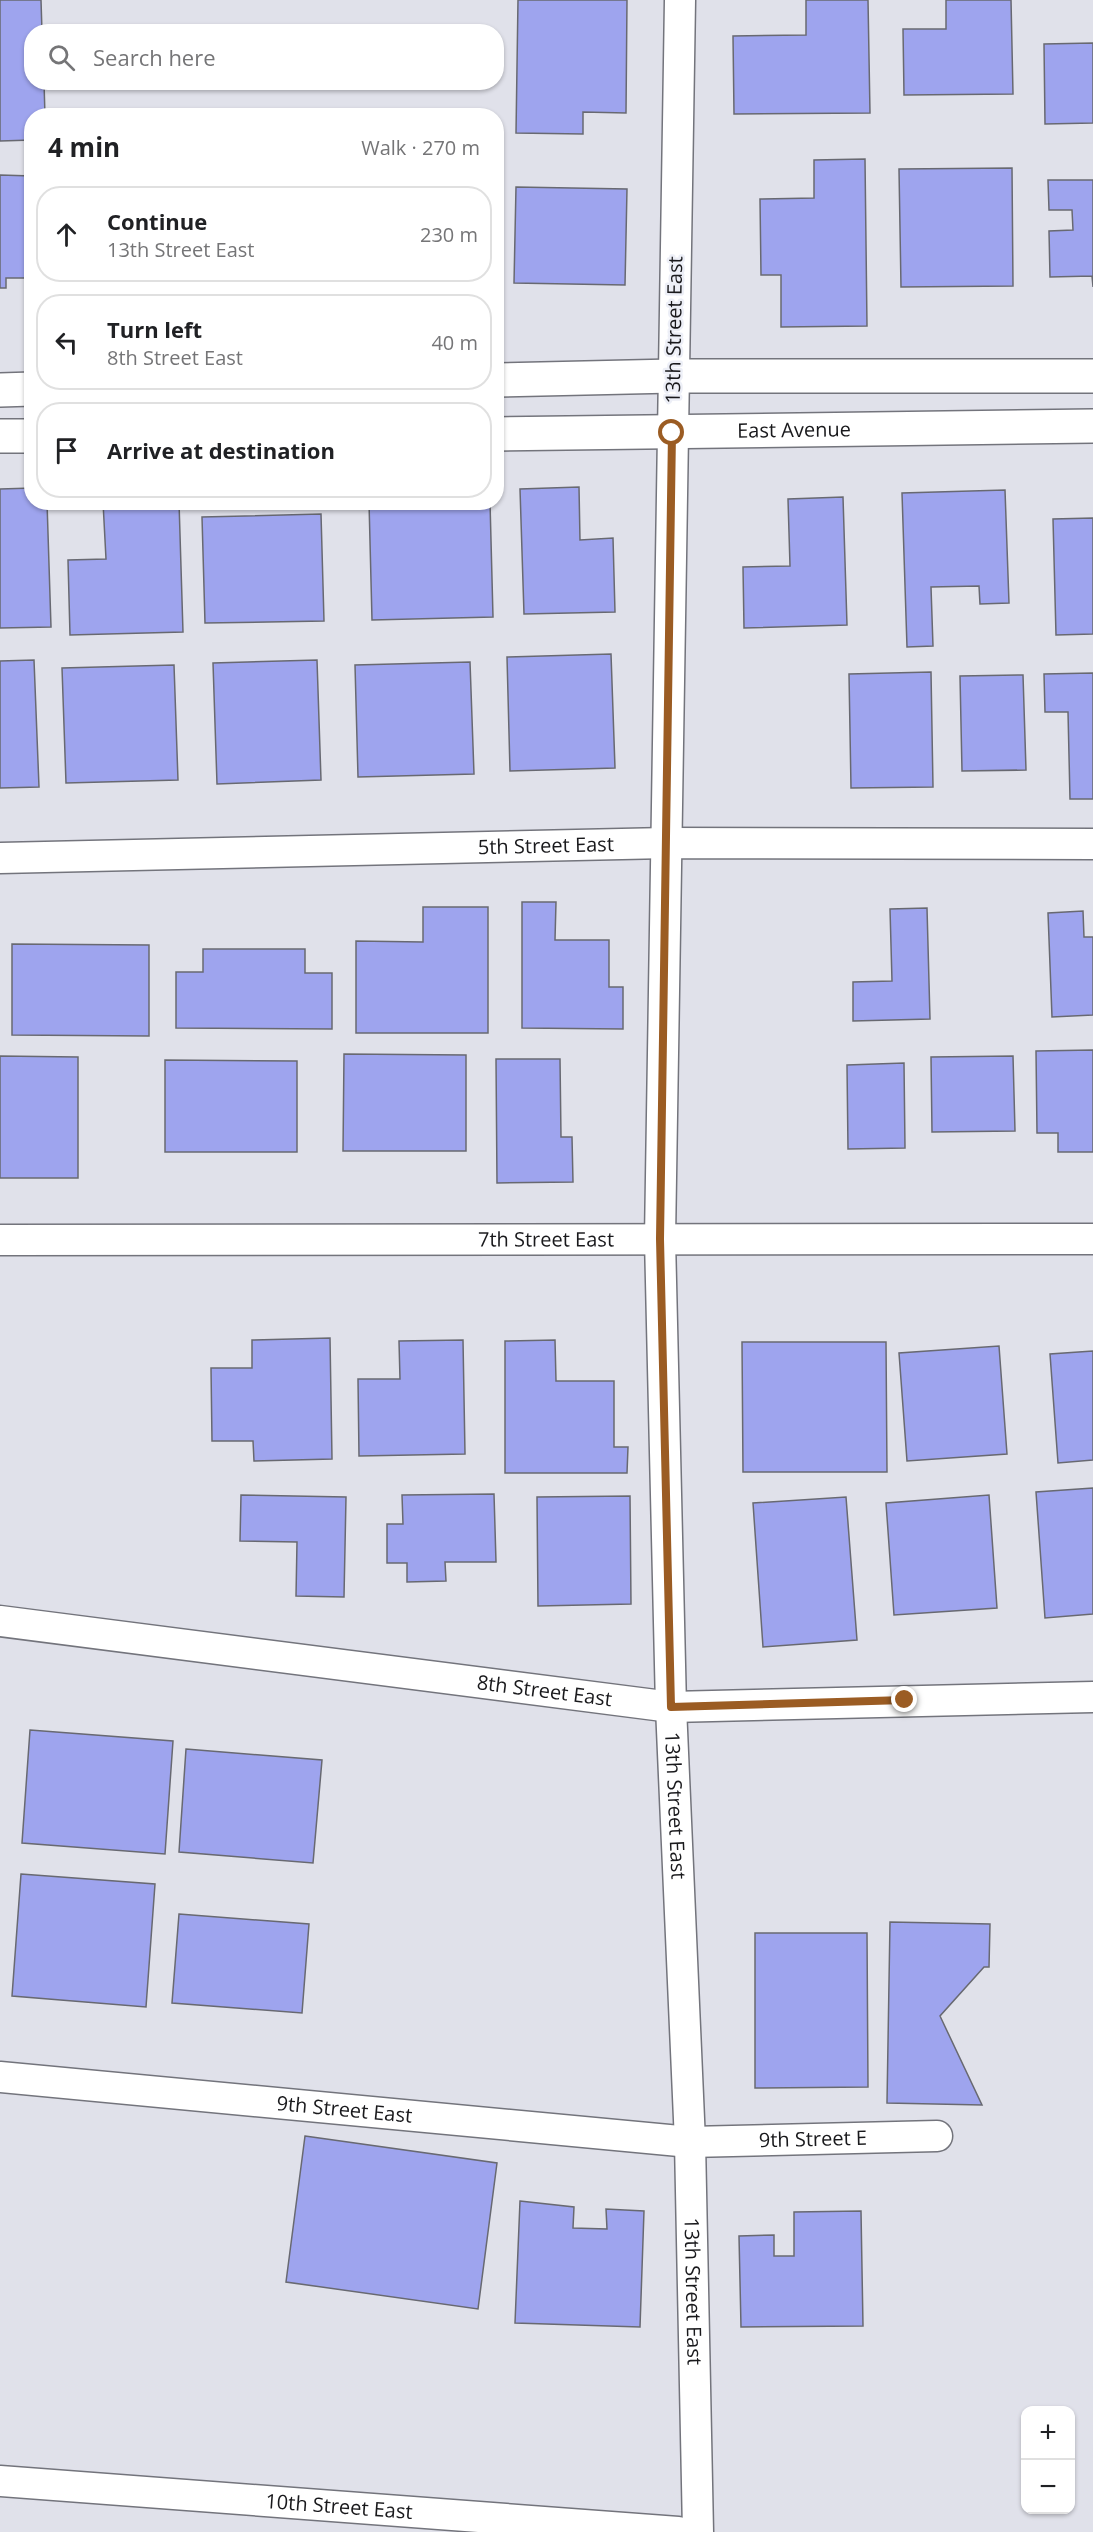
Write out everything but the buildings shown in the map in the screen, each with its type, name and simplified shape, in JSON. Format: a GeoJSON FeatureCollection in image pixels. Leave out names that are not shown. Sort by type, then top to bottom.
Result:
{"type":"FeatureCollection","features":[{"type":"Feature","properties":{"kind":"street","name":"13th Street East"},"geometry":{"type":"LineString","coordinates":[[680,0],[660,1239],[671,1707],[690,2142],[698,2532]]}},
{"type":"Feature","properties":{"kind":"street"},"geometry":{"type":"LineString","coordinates":[[504,380],[673,376],[1093,376]]}},
{"type":"Feature","properties":{"kind":"street"},"geometry":{"type":"LineString","coordinates":[[0,390],[24,389]]}},
{"type":"Feature","properties":{"kind":"street","name":"East Avenue"},"geometry":{"type":"LineString","coordinates":[[504,434],[1093,426]]}},
{"type":"Feature","properties":{"kind":"street"},"geometry":{"type":"LineString","coordinates":[[0,436],[24,436]]}},
{"type":"Feature","properties":{"kind":"street","name":"5th Street East"},"geometry":{"type":"LineString","coordinates":[[0,858],[667,843],[1093,844]]}},
{"type":"Feature","properties":{"kind":"street","name":"7th Street East"},"geometry":{"type":"LineString","coordinates":[[0,1240],[1093,1239]]}},
{"type":"Feature","properties":{"kind":"street","name":"8th Street East"},"geometry":{"type":"LineString","coordinates":[[0,1621],[671,1707],[1093,1697]]}},
{"type":"Feature","properties":{"kind":"street","name":"9th Street East"},"geometry":{"type":"LineString","coordinates":[[0,2077],[690,2142]]}},
{"type":"Feature","properties":{"kind":"street","name":"9th Street E"},"geometry":{"type":"LineString","coordinates":[[690,2142],[937,2136]]}},
{"type":"Feature","properties":{"kind":"street","name":"10th Street East"},"geometry":{"type":"LineString","coordinates":[[0,2481],[678,2532]]}},
{"type":"Feature","properties":{"kind":"route"},"geometry":{"type":"LineString","coordinates":[[672,433],[660,1239],[671,1707],[905,1700]]}}]}
